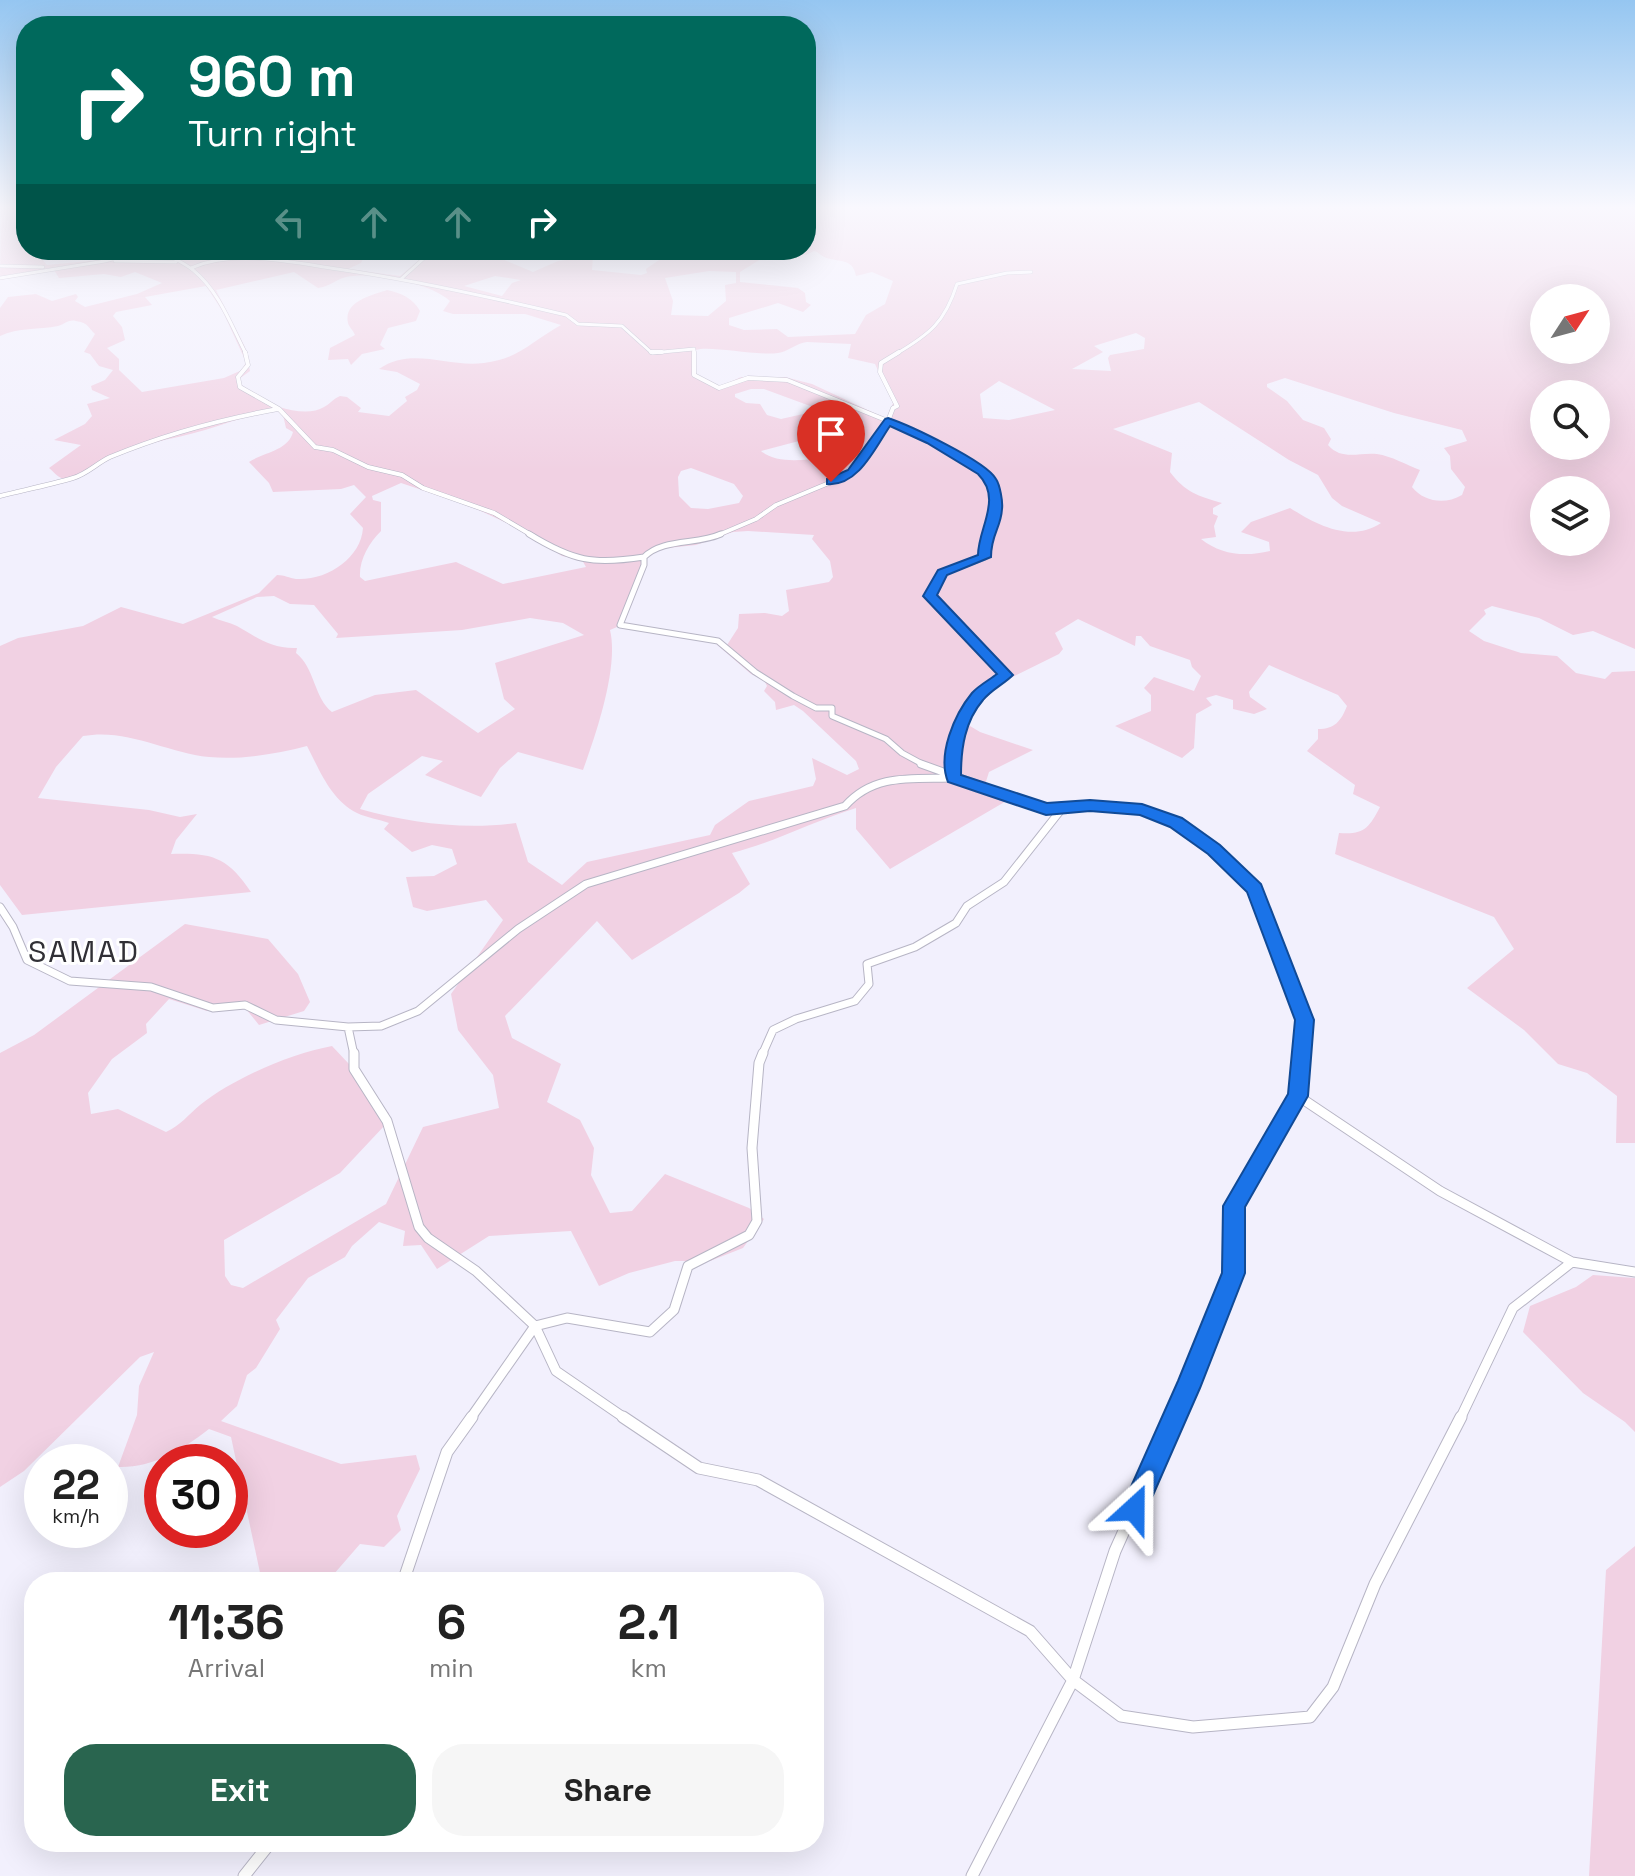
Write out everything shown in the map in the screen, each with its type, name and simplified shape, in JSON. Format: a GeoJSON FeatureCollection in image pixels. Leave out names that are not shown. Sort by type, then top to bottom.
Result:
{"type":"FeatureCollection","features":[{"type":"Feature","properties":{"kind":"street"},"geometry":{"type":"LineString","coordinates":[[216,296],[246,354],[248,365],[238,377],[240,387],[279,409],[315,447],[333,450],[368,467],[402,475],[423,488],[494,513],[562,554],[606,563],[644,557],[653,548],[708,540],[756,519],[776,505],[848,475],[897,406],[880,372],[881,363],[932,332],[940,315],[949,309],[953,296]]}},
{"type":"Feature","properties":{"kind":"street"},"geometry":{"type":"LineString","coordinates":[[477,296],[566,315],[578,324],[622,326],[652,353],[694,349],[694,375],[719,388],[750,377],[785,378],[813,385],[867,414],[931,441],[991,480],[996,509],[991,528],[984,539],[985,557],[942,573],[930,596],[1006,675],[978,695],[964,718],[953,750],[953,778]]}},
{"type":"Feature","properties":{"kind":"street"},"geometry":{"type":"LineString","coordinates":[[0,496],[73,478],[89,472],[107,458],[175,436],[245,415],[279,409]]}},
{"type":"Feature","properties":{"kind":"street"},"geometry":{"type":"LineString","coordinates":[[644,557],[644,565],[620,625],[718,641],[755,672],[793,696],[816,708],[832,708],[832,716],[886,739],[912,759],[953,778],[1046,809],[1064,806],[1142,810],[1176,822],[1214,850],[1255,889],[1304,1020],[1298,1096],[1234,1206],[1233,1273],[1188,1388],[1115,1551],[1073,1680],[972,1876]]}},
{"type":"Feature","properties":{"kind":"street"},"geometry":{"type":"LineString","coordinates":[[0,907],[13,927],[27,960],[70,981],[151,987],[213,1008],[245,1005],[276,1020],[348,1027],[381,1026],[418,1011],[518,929],[586,884],[832,811],[845,806],[860,789],[892,780],[953,778]]}},
{"type":"Feature","properties":{"kind":"street"},"geometry":{"type":"LineString","coordinates":[[406,1572],[447,1452],[535,1326],[567,1318],[650,1332],[674,1310],[688,1266],[749,1235],[757,1221],[752,1148],[759,1063],[773,1030],[796,1019],[855,1001],[869,984],[867,964],[915,947],[956,923],[967,906],[1004,882],[1064,806]]}},
{"type":"Feature","properties":{"kind":"street"},"geometry":{"type":"LineString","coordinates":[[348,1027],[354,1045],[354,1069],[387,1121],[419,1227],[428,1238],[476,1271],[535,1326],[556,1371],[699,1468],[758,1480],[1030,1631],[1073,1680],[1121,1716],[1193,1727],[1310,1717],[1333,1687],[1375,1584],[1465,1410],[1513,1308],[1572,1262]]}},
{"type":"Feature","properties":{"kind":"street"},"geometry":{"type":"LineString","coordinates":[[1298,1096],[1440,1191],[1572,1262],[1635,1272]]}},
{"type":"Feature","properties":{"kind":"street"},"geometry":{"type":"LineString","coordinates":[[244,1876],[263,1852]]}},
{"type":"Feature","properties":{"kind":"shaded area"},"geometry":{"type":"Polygon","coordinates":[[[22,296],[40,296],[52,301],[77,296],[75,301],[85,307],[131,296],[153,296],[145,297],[152,305],[116,312],[113,316],[122,327],[125,340],[107,348],[119,359],[119,370],[142,392],[224,378],[242,370],[246,362],[212,296],[219,296],[245,347],[250,371],[239,379],[248,391],[268,403],[304,411],[326,406],[340,396],[347,397],[361,408],[358,412],[389,416],[407,401],[405,397],[417,390],[420,384],[397,372],[379,369],[392,362],[417,358],[471,364],[496,361],[507,358],[561,325],[525,314],[453,314],[443,311],[450,301],[442,296],[671,296],[671,315],[708,316],[726,301],[726,296],[805,296],[806,302],[811,305],[803,312],[778,303],[729,318],[729,325],[744,330],[777,329],[788,337],[855,334],[866,315],[885,304],[888,296],[1530,296],[1530,364],[1610,364],[1610,296],[1635,296],[1635,649],[1593,631],[1573,635],[1539,618],[1492,606],[1484,610],[1486,614],[1469,631],[1484,641],[1521,653],[1557,656],[1576,673],[1605,679],[1612,672],[1635,671],[1635,1143],[1616,1143],[1617,1096],[1587,1073],[1558,1064],[1524,1030],[1467,988],[1514,949],[1494,917],[1335,854],[1339,833],[1365,829],[1380,807],[1353,794],[1355,785],[1307,751],[1318,739],[1318,729],[1333,726],[1342,716],[1347,706],[1338,695],[1269,665],[1249,692],[1250,697],[1267,709],[1254,714],[1233,709],[1233,700],[1216,695],[1206,698],[1212,705],[1196,714],[1194,748],[1182,758],[1115,726],[1151,711],[1151,695],[1144,688],[1154,677],[1194,691],[1201,676],[1190,660],[1150,646],[1141,636],[1136,636],[1135,646],[1078,619],[1055,633],[1063,649],[1059,654],[998,684],[977,703],[965,723],[980,732],[1033,750],[989,772],[983,791],[1008,800],[890,869],[856,829],[856,808],[732,853],[750,884],[739,893],[632,960],[597,921],[505,1016],[512,1038],[561,1064],[547,1102],[580,1120],[594,1148],[591,1175],[610,1213],[632,1211],[665,1174],[749,1208],[764,1219],[743,1248],[710,1261],[675,1261],[629,1273],[599,1286],[571,1231],[489,1236],[437,1269],[421,1245],[403,1246],[405,1231],[379,1222],[352,1246],[345,1257],[308,1278],[276,1320],[280,1329],[256,1368],[247,1375],[237,1406],[221,1421],[341,1464],[416,1455],[420,1469],[397,1516],[401,1530],[384,1547],[360,1544],[336,1572],[260,1572],[248,1517],[248,1444],[232,1444],[231,1437],[209,1429],[188,1444],[144,1444],[144,1464],[128,1467],[126,1444],[137,1415],[139,1386],[154,1352],[140,1357],[51,1444],[24,1444],[24,1471],[0,1487],[0,1053],[34,1035],[185,924],[268,939],[298,974],[310,1002],[304,1011],[259,1025],[246,1009],[207,1011],[169,999],[146,1024],[147,1033],[112,1059],[88,1093],[91,1114],[118,1109],[166,1132],[214,1095],[263,1068],[332,1046],[349,1064],[363,1093],[389,1113],[386,1124],[340,1173],[224,1240],[225,1276],[231,1285],[243,1288],[386,1204],[423,1127],[499,1108],[493,1075],[458,1030],[451,994],[503,920],[486,900],[427,911],[413,907],[406,877],[434,876],[457,864],[452,849],[432,845],[412,852],[384,829],[389,823],[361,815],[348,807],[327,784],[307,746],[258,756],[221,758],[115,735],[83,736],[56,767],[38,798],[149,810],[180,817],[197,814],[176,840],[171,854],[208,856],[218,860],[234,871],[251,892],[22,915],[0,885],[0,646],[18,638],[83,626],[121,607],[183,624],[259,593],[277,575],[308,579],[330,572],[356,549],[363,528],[350,514],[366,497],[354,485],[341,489],[273,492],[269,483],[249,462],[281,447],[290,438],[293,432],[286,428],[283,415],[277,410],[128,450],[103,459],[70,479],[60,477],[49,468],[81,445],[54,440],[85,424],[92,416],[87,404],[110,398],[92,390],[91,386],[105,380],[113,370],[99,366],[90,354],[84,352],[95,334],[85,324],[71,321],[0,336],[0,308],[8,297],[22,296]],[[1136,333],[1094,346],[1103,352],[1072,369],[1111,371],[1110,355],[1144,349],[1145,338],[1136,333]],[[807,342],[769,354],[696,350],[695,375],[719,387],[741,377],[785,377],[812,384],[887,419],[893,403],[875,364],[848,358],[851,344],[807,342]],[[1285,378],[1267,384],[1303,420],[1324,428],[1331,439],[1328,445],[1333,450],[1345,454],[1382,455],[1420,470],[1412,487],[1429,499],[1442,501],[1462,495],[1465,487],[1451,469],[1450,456],[1444,448],[1467,441],[1462,430],[1394,413],[1285,378]],[[999,381],[980,394],[983,418],[1009,420],[1055,410],[999,381]],[[764,389],[735,394],[746,403],[760,404],[767,415],[781,419],[821,410],[764,389]],[[1199,402],[1113,429],[1172,453],[1170,472],[1181,484],[1222,503],[1213,508],[1213,514],[1218,516],[1214,526],[1216,537],[1201,539],[1225,551],[1251,554],[1270,551],[1269,542],[1241,532],[1251,522],[1290,508],[1311,520],[1346,532],[1370,529],[1381,523],[1342,506],[1332,498],[1318,475],[1199,402]],[[814,437],[761,451],[774,458],[790,460],[822,458],[830,446],[814,437]],[[691,468],[681,471],[678,477],[679,496],[691,508],[708,509],[739,503],[743,496],[734,484],[691,468]],[[401,483],[372,496],[373,500],[381,502],[381,531],[369,546],[361,564],[360,577],[365,581],[456,562],[503,584],[586,567],[582,560],[562,556],[524,531],[470,506],[401,483]],[[733,532],[696,545],[658,549],[647,555],[646,566],[623,622],[625,625],[720,640],[727,645],[738,628],[739,614],[782,616],[789,611],[786,590],[829,582],[833,577],[830,561],[812,539],[814,535],[733,532]],[[274,596],[257,597],[212,617],[237,626],[272,645],[297,648],[296,653],[307,667],[321,699],[332,712],[375,695],[416,690],[478,733],[515,709],[504,699],[495,663],[584,635],[563,623],[530,618],[462,630],[336,638],[338,634],[314,605],[290,604],[274,596]],[[617,627],[610,630],[609,681],[583,770],[518,752],[500,768],[481,797],[425,775],[443,761],[422,756],[368,794],[360,809],[437,824],[477,826],[516,823],[528,862],[562,885],[587,862],[710,835],[715,825],[749,801],[813,786],[816,779],[812,758],[847,775],[859,769],[856,761],[803,711],[794,705],[776,710],[775,702],[764,691],[767,686],[764,680],[751,674],[714,642],[617,627]]]}},
{"type":"Feature","properties":{"kind":"shaded area"},"geometry":{"type":"Polygon","coordinates":[[[403,296],[420,311],[416,321],[388,328],[380,345],[385,349],[362,354],[351,365],[348,359],[328,360],[330,348],[355,335],[348,323],[348,315],[354,304],[367,297],[403,296]]]}},
{"type":"Feature","properties":{"kind":"shaded area"},"geometry":{"type":"Polygon","coordinates":[[[1593,1275],[1635,1278],[1635,1432],[1583,1393],[1523,1332],[1530,1306],[1576,1287],[1593,1275]]]}},
{"type":"Feature","properties":{"kind":"shaded area"},"geometry":{"type":"Polygon","coordinates":[[[1635,1546],[1635,1876],[1589,1876],[1606,1570],[1635,1546]]]}},
{"type":"Feature","properties":{"kind":"district","name":"SAMAD"},"geometry":{"type":"Point","coordinates":[84,952]}},
{"type":"Feature","properties":{"kind":"route"},"geometry":{"type":"LineString","coordinates":[[831,482],[852,472],[888,421],[931,441],[991,480],[996,509],[991,528],[984,539],[985,557],[942,573],[930,596],[1006,675],[978,695],[964,718],[953,750],[953,778],[1046,809],[1090,806],[1142,810],[1176,822],[1214,850],[1255,889],[1304,1020],[1298,1096],[1234,1206],[1233,1273],[1188,1388],[1134,1509]]}}]}
